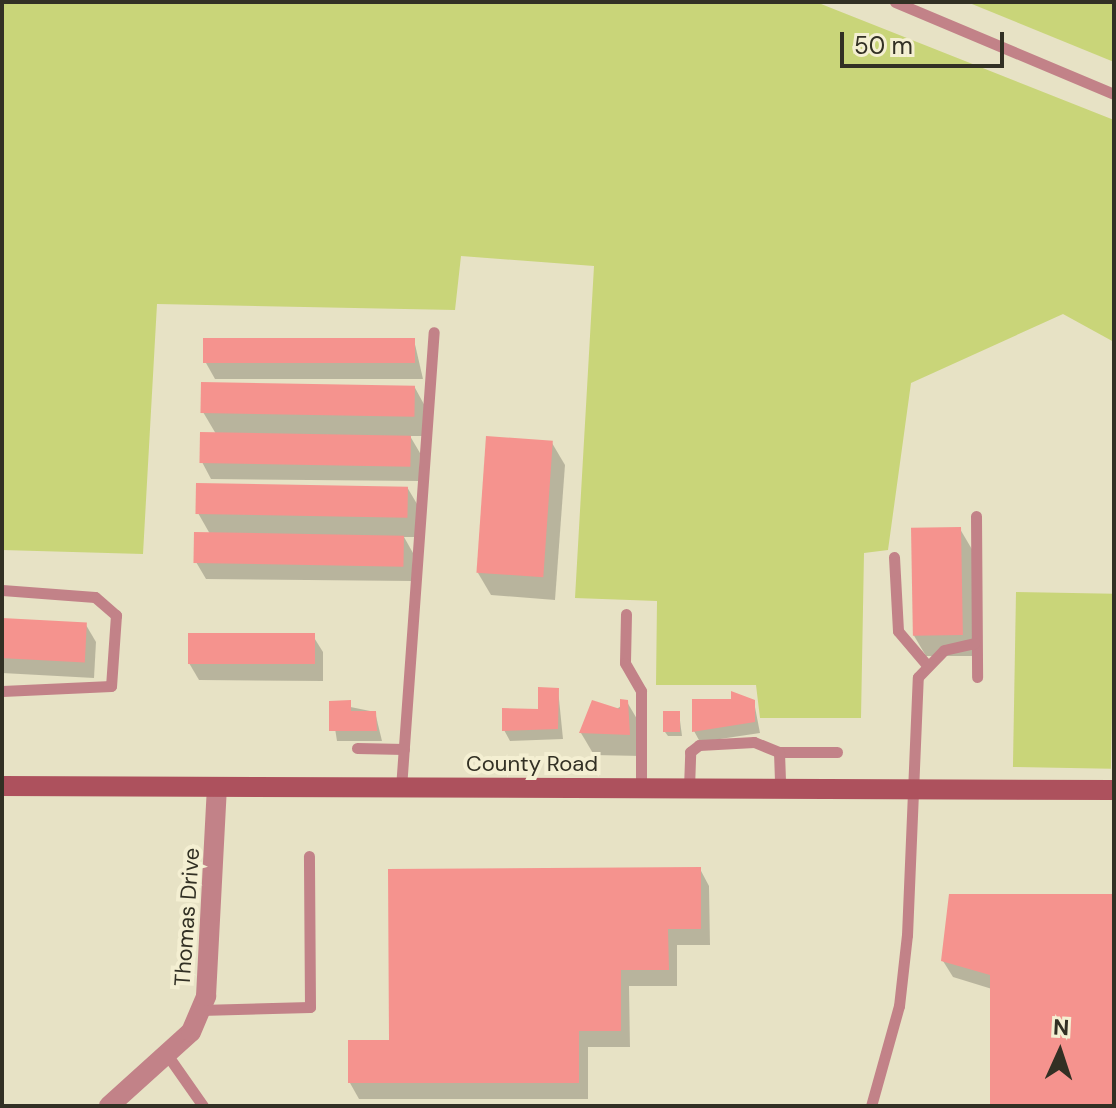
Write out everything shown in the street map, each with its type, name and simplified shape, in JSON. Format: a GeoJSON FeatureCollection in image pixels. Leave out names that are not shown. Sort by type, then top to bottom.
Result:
{"type":"FeatureCollection","features":[{"type":"Feature","properties":{"kind":"main road","name":"County Road"},"geometry":{"type":"LineString","coordinates":[[2,786],[1114,790]]}},
{"type":"Feature","properties":{"kind":"street","name":"Thomas Drive"},"geometry":{"type":"LineString","coordinates":[[109,1106],[168,1056],[200,1010],[212,959],[217,787]]}},
{"type":"Feature","properties":{"kind":"lane"},"geometry":{"type":"LineString","coordinates":[[895,2],[1114,94]]}},
{"type":"Feature","properties":{"kind":"lane"},"geometry":{"type":"LineString","coordinates":[[401,788],[434,332]]}},
{"type":"Feature","properties":{"kind":"lane"},"geometry":{"type":"LineString","coordinates":[[976,516],[974,643],[977,677]]}},
{"type":"Feature","properties":{"kind":"lane"},"geometry":{"type":"LineString","coordinates":[[894,557],[898,631],[926,664]]}},
{"type":"Feature","properties":{"kind":"lane"},"geometry":{"type":"LineString","coordinates":[[2,590],[95,597],[116,615],[111,686],[2,691]]}},
{"type":"Feature","properties":{"kind":"lane"},"geometry":{"type":"LineString","coordinates":[[626,614],[625,663],[641,691],[641,788]]}},
{"type":"Feature","properties":{"kind":"lane"},"geometry":{"type":"LineString","coordinates":[[871,1106],[899,1006],[917,789],[918,677],[926,664],[974,643]]}},
{"type":"Feature","properties":{"kind":"lane"},"geometry":{"type":"LineString","coordinates":[[689,788],[690,752],[699,745],[754,742],[779,752],[837,752]]}},
{"type":"Feature","properties":{"kind":"lane"},"geometry":{"type":"LineString","coordinates":[[357,748],[404,749]]}},
{"type":"Feature","properties":{"kind":"lane"},"geometry":{"type":"LineString","coordinates":[[779,752],[780,789]]}},
{"type":"Feature","properties":{"kind":"lane"},"geometry":{"type":"LineString","coordinates":[[200,1010],[310,1007],[309,856]]}},
{"type":"Feature","properties":{"kind":"lane"},"geometry":{"type":"LineString","coordinates":[[168,1056],[203,1106]]}},
{"type":"Feature","properties":{"kind":"green space"},"geometry":{"type":"Polygon","coordinates":[[[2,2],[816,2],[1114,120],[1114,342],[1063,314],[911,383],[888,550],[864,553],[861,718],[760,718],[756,685],[656,685],[657,601],[575,598],[594,266],[461,256],[455,310],[157,304],[143,554],[2,550],[2,2]]]}},
{"type":"Feature","properties":{"kind":"green space"},"geometry":{"type":"Polygon","coordinates":[[[967,2],[1114,2],[1114,62],[967,2]]]}},
{"type":"Feature","properties":{"kind":"green space"},"geometry":{"type":"Polygon","coordinates":[[[1016,592],[1114,594],[1111,769],[1013,767],[1016,592]]]}},
{"type":"Feature","properties":{"kind":"building"},"geometry":{"type":"Polygon","coordinates":[[[203,338],[415,338],[415,363],[203,363],[203,338]]]}},
{"type":"Feature","properties":{"kind":"building"},"geometry":{"type":"Polygon","coordinates":[[[201,382],[415,386],[414,417],[200,413],[201,382]]]}},
{"type":"Feature","properties":{"kind":"building"},"geometry":{"type":"Polygon","coordinates":[[[200,432],[411,436],[410,467],[199,463],[200,432]]]}},
{"type":"Feature","properties":{"kind":"building"},"geometry":{"type":"Polygon","coordinates":[[[486,436],[553,441],[543,577],[476,573],[486,436]]]}},
{"type":"Feature","properties":{"kind":"building"},"geometry":{"type":"Polygon","coordinates":[[[196,483],[408,487],[407,518],[195,514],[196,483]]]}},
{"type":"Feature","properties":{"kind":"building"},"geometry":{"type":"Polygon","coordinates":[[[961,527],[963,635],[913,636],[911,528],[961,527]]]}},
{"type":"Feature","properties":{"kind":"building"},"geometry":{"type":"Polygon","coordinates":[[[194,532],[404,536],[403,567],[193,563],[194,532]]]}},
{"type":"Feature","properties":{"kind":"building"},"geometry":{"type":"Polygon","coordinates":[[[2,618],[87,622],[85,662],[2,658],[2,618]]]}},
{"type":"Feature","properties":{"kind":"building"},"geometry":{"type":"Polygon","coordinates":[[[188,633],[315,633],[315,664],[188,664],[188,633]]]}},
{"type":"Feature","properties":{"kind":"building"},"geometry":{"type":"Polygon","coordinates":[[[538,687],[559,688],[558,729],[502,731],[502,708],[538,709],[538,687]]]}},
{"type":"Feature","properties":{"kind":"building"},"geometry":{"type":"Polygon","coordinates":[[[731,691],[755,700],[755,722],[692,732],[692,699],[731,699],[731,691]]]}},
{"type":"Feature","properties":{"kind":"building"},"geometry":{"type":"Polygon","coordinates":[[[620,699],[628,700],[630,735],[579,733],[592,700],[620,709],[620,699]]]}},
{"type":"Feature","properties":{"kind":"building"},"geometry":{"type":"Polygon","coordinates":[[[351,700],[351,711],[376,711],[377,731],[329,731],[329,701],[351,700]]]}},
{"type":"Feature","properties":{"kind":"building"},"geometry":{"type":"Polygon","coordinates":[[[663,711],[680,711],[680,732],[663,732],[663,711]]]}},
{"type":"Feature","properties":{"kind":"building"},"geometry":{"type":"Polygon","coordinates":[[[701,867],[701,929],[668,929],[669,970],[621,970],[621,1031],[579,1031],[579,1083],[348,1083],[348,1040],[389,1040],[388,869],[701,867]]]}},
{"type":"Feature","properties":{"kind":"building"},"geometry":{"type":"Polygon","coordinates":[[[949,894],[1114,894],[1114,1106],[990,1106],[990,975],[941,961],[949,894]]]}}]}
